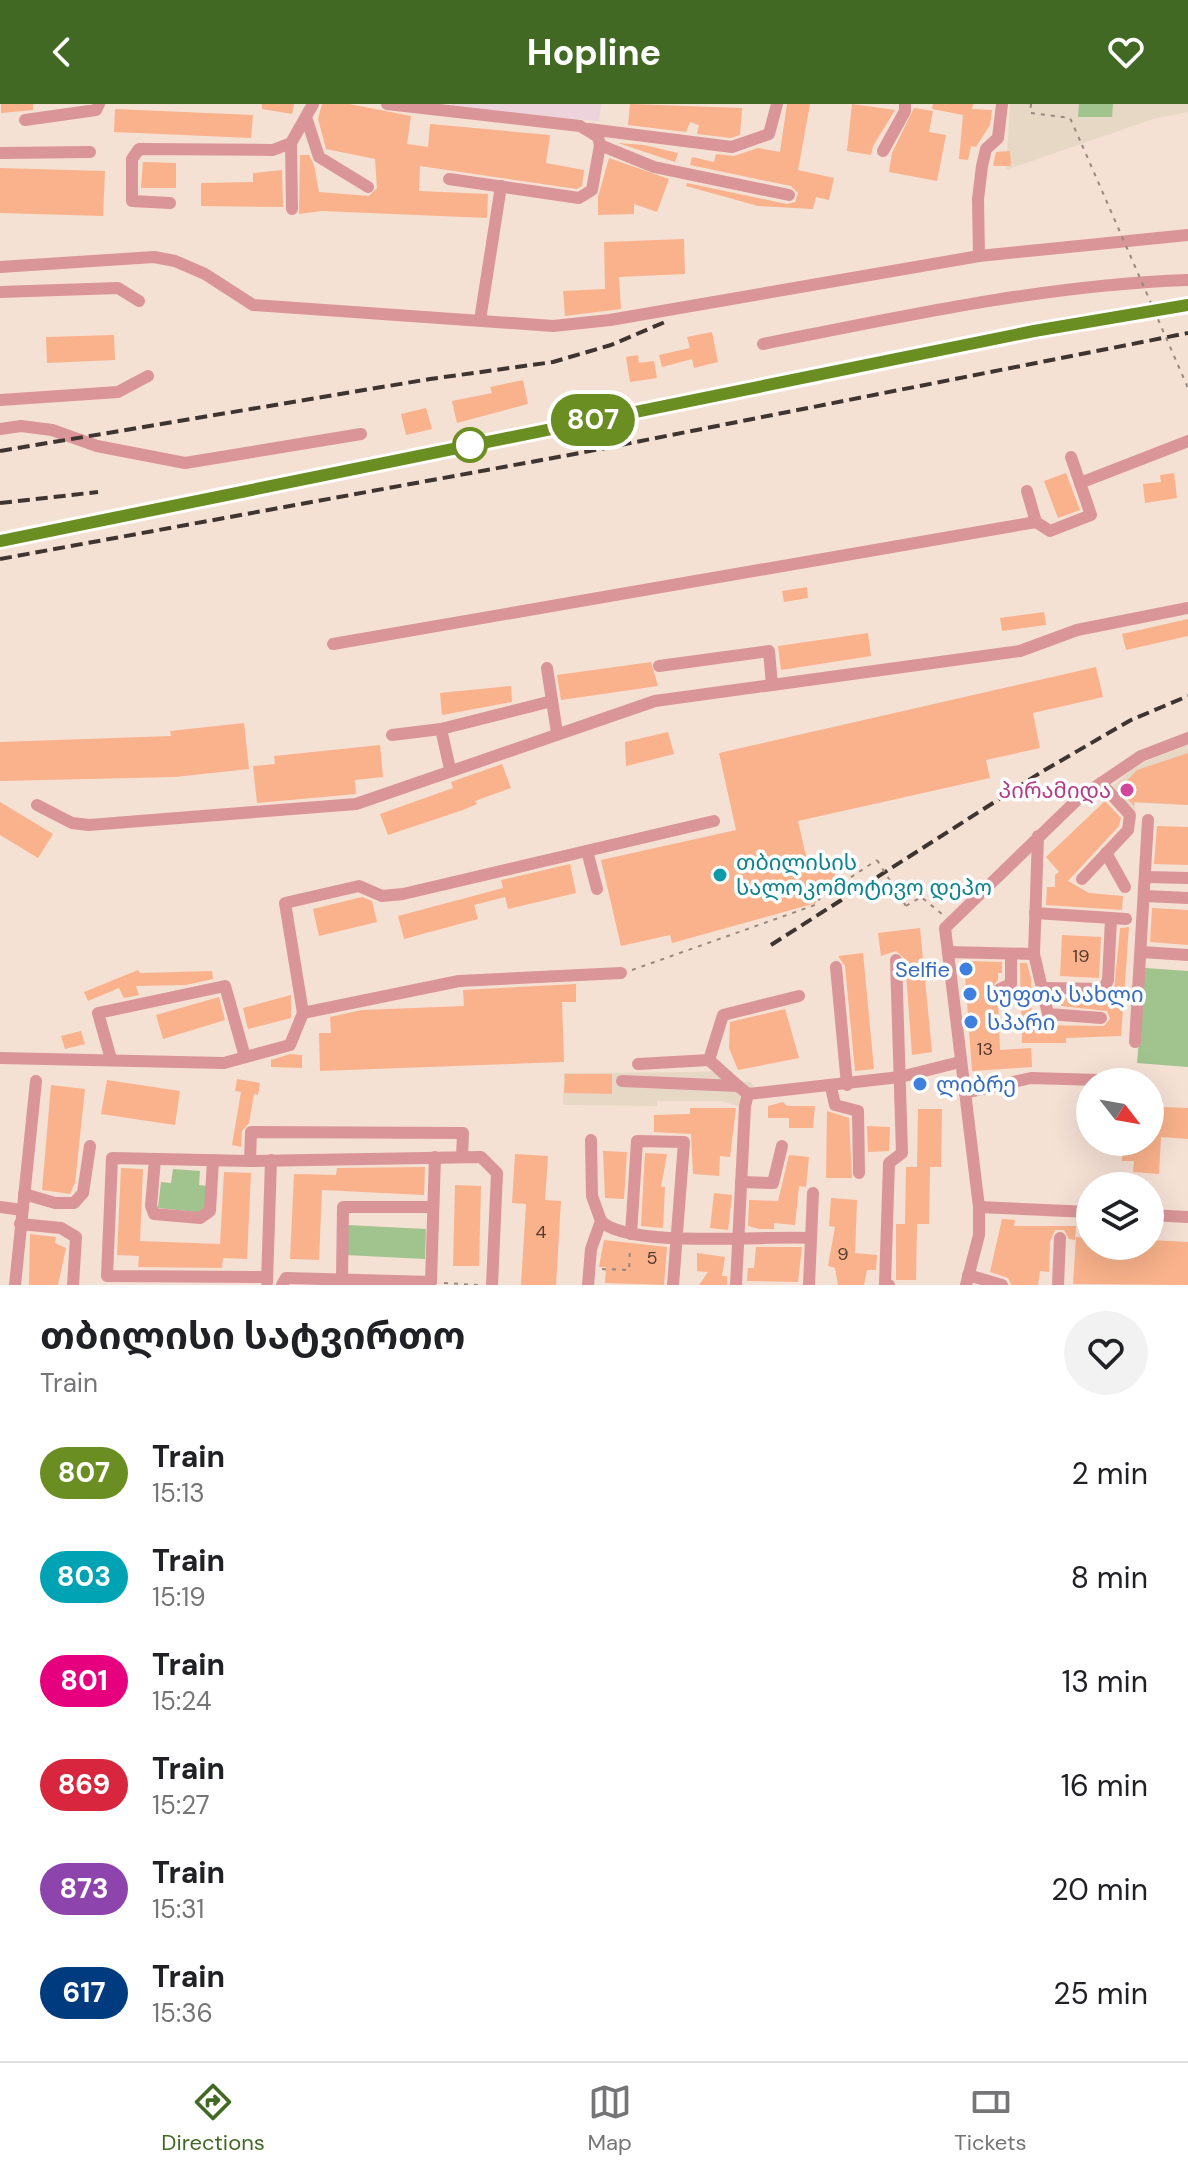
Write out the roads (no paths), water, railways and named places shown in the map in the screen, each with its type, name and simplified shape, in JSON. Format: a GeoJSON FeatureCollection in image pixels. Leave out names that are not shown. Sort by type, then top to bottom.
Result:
{"type":"FeatureCollection","features":[{"type":"Feature","properties":{"kind":"street"},"geometry":{"type":"LineString","coordinates":[[25,120],[94,110],[99,104]]}},
{"type":"Feature","properties":{"kind":"street"},"geometry":{"type":"LineString","coordinates":[[170,203],[132,201],[132,159],[139,149],[273,150],[291,143],[307,120],[313,104]]}},
{"type":"Feature","properties":{"kind":"street"},"geometry":{"type":"LineString","coordinates":[[387,104],[732,147],[769,134],[777,104]]}},
{"type":"Feature","properties":{"kind":"street"},"geometry":{"type":"LineString","coordinates":[[883,151],[905,111],[905,104]]}},
{"type":"Feature","properties":{"kind":"street"},"geometry":{"type":"LineString","coordinates":[[979,256],[978,199],[982,166],[986,149],[998,138],[1002,104]]}},
{"type":"Feature","properties":{"kind":"street"},"geometry":{"type":"LineString","coordinates":[[307,120],[319,157],[368,187]]}},
{"type":"Feature","properties":{"kind":"street"},"geometry":{"type":"LineString","coordinates":[[589,129],[600,145],[654,167],[789,195]]}},
{"type":"Feature","properties":{"kind":"street"},"geometry":{"type":"LineString","coordinates":[[291,143],[292,209]]}},
{"type":"Feature","properties":{"kind":"street"},"geometry":{"type":"LineString","coordinates":[[449,179],[579,198],[587,195],[596,180],[600,145]]}},
{"type":"Feature","properties":{"kind":"street"},"geometry":{"type":"LineString","coordinates":[[0,153],[90,152]]}},
{"type":"Feature","properties":{"kind":"street"},"geometry":{"type":"LineString","coordinates":[[480,320],[501,186]]}},
{"type":"Feature","properties":{"kind":"street"},"geometry":{"type":"LineString","coordinates":[[0,267],[154,257],[175,261],[205,274],[253,305],[553,326],[610,320],[979,256],[1188,235]]}},
{"type":"Feature","properties":{"kind":"street"},"geometry":{"type":"LineString","coordinates":[[763,344],[930,311],[1110,282],[1188,280]]}},
{"type":"Feature","properties":{"kind":"street"},"geometry":{"type":"LineString","coordinates":[[0,292],[118,288],[139,301]]}},
{"type":"Feature","properties":{"kind":"street"},"geometry":{"type":"LineString","coordinates":[[0,400],[118,392],[148,376]]}},
{"type":"Feature","properties":{"kind":"street"},"geometry":{"type":"LineString","coordinates":[[0,429],[21,426],[52,430],[97,446],[185,463],[361,434]]}},
{"type":"Feature","properties":{"kind":"street"},"geometry":{"type":"LineString","coordinates":[[1080,483],[1188,441]]}},
{"type":"Feature","properties":{"kind":"street"},"geometry":{"type":"LineString","coordinates":[[1027,491],[1036,522],[1050,531],[1091,515],[1071,457]]}},
{"type":"Feature","properties":{"kind":"street"},"geometry":{"type":"LineString","coordinates":[[333,644],[1036,522]]}},
{"type":"Feature","properties":{"kind":"street"},"geometry":{"type":"LineString","coordinates":[[37,805],[72,823],[89,825],[356,804],[450,769],[655,701],[1020,651],[1077,630],[1188,608]]}},
{"type":"Feature","properties":{"kind":"street"},"geometry":{"type":"LineString","coordinates":[[659,666],[769,651],[772,685]]}},
{"type":"Feature","properties":{"kind":"street"},"geometry":{"type":"LineString","coordinates":[[547,668],[557,733]]}},
{"type":"Feature","properties":{"kind":"street"},"geometry":{"type":"LineString","coordinates":[[392,735],[441,729],[552,701]]}},
{"type":"Feature","properties":{"kind":"street"},"geometry":{"type":"LineString","coordinates":[[441,729],[450,769]]}},
{"type":"Feature","properties":{"kind":"street"},"geometry":{"type":"LineString","coordinates":[[1002,1285],[967,1280],[979,1235],[979,1207],[945,928],[1079,798],[1141,756],[1188,738]]}},
{"type":"Feature","properties":{"kind":"street"},"geometry":{"type":"LineString","coordinates":[[1082,879],[1128,830],[1131,821],[1130,815],[1101,783]]}},
{"type":"Feature","properties":{"kind":"street"},"geometry":{"type":"LineString","coordinates":[[1135,1042],[1148,820]]}},
{"type":"Feature","properties":{"kind":"street"},"geometry":{"type":"LineString","coordinates":[[0,1058],[224,1063],[290,1045],[303,1013],[285,903],[359,886],[382,896],[403,894],[714,821]]}},
{"type":"Feature","properties":{"kind":"street"},"geometry":{"type":"LineString","coordinates":[[1038,836],[1034,954],[1051,1016],[1101,1018]]}},
{"type":"Feature","properties":{"kind":"street"},"geometry":{"type":"LineString","coordinates":[[587,851],[597,889]]}},
{"type":"Feature","properties":{"kind":"street"},"geometry":{"type":"LineString","coordinates":[[1106,853],[1125,887]]}},
{"type":"Feature","properties":{"kind":"street"},"geometry":{"type":"LineString","coordinates":[[1146,877],[1188,878]]}},
{"type":"Feature","properties":{"kind":"street"},"geometry":{"type":"LineString","coordinates":[[1145,896],[1188,898]]}},
{"type":"Feature","properties":{"kind":"street"},"geometry":{"type":"LineString","coordinates":[[1035,913],[1126,919]]}},
{"type":"Feature","properties":{"kind":"street"},"geometry":{"type":"LineString","coordinates":[[1044,988],[1104,989],[1108,980],[1111,919]]}},
{"type":"Feature","properties":{"kind":"street"},"geometry":{"type":"LineString","coordinates":[[948,952],[1034,954]]}},
{"type":"Feature","properties":{"kind":"street"},"geometry":{"type":"LineString","coordinates":[[1142,952],[1188,955]]}},
{"type":"Feature","properties":{"kind":"street"},"geometry":{"type":"LineString","coordinates":[[1000,989],[1011,984],[1011,954]]}},
{"type":"Feature","properties":{"kind":"street"},"geometry":{"type":"LineString","coordinates":[[886,1285],[889,1163],[902,1153],[896,960]]}},
{"type":"Feature","properties":{"kind":"street"},"geometry":{"type":"LineString","coordinates":[[836,967],[847,1085]]}},
{"type":"Feature","properties":{"kind":"street"},"geometry":{"type":"LineString","coordinates":[[303,1013],[459,981],[621,973]]}},
{"type":"Feature","properties":{"kind":"street"},"geometry":{"type":"LineString","coordinates":[[111,1059],[98,1013],[225,986],[245,1057]]}},
{"type":"Feature","properties":{"kind":"street"},"geometry":{"type":"LineString","coordinates":[[709,1060],[723,1015],[799,996]]}},
{"type":"Feature","properties":{"kind":"street"},"geometry":{"type":"LineString","coordinates":[[638,1064],[709,1060],[743,1090],[736,1285]]}},
{"type":"Feature","properties":{"kind":"street"},"geometry":{"type":"LineString","coordinates":[[622,1081],[743,1090],[831,1087],[900,1077],[960,1062]]}},
{"type":"Feature","properties":{"kind":"street"},"geometry":{"type":"LineString","coordinates":[[965,1093],[1031,1078],[1076,1079]]}},
{"type":"Feature","properties":{"kind":"street"},"geometry":{"type":"LineString","coordinates":[[15,1285],[36,1081]]}},
{"type":"Feature","properties":{"kind":"street"},"geometry":{"type":"LineString","coordinates":[[831,1087],[835,1105],[858,1111],[859,1173]]}},
{"type":"Feature","properties":{"kind":"street"},"geometry":{"type":"LineString","coordinates":[[250,1161],[251,1132],[463,1133],[462,1157]]}},
{"type":"Feature","properties":{"kind":"street"},"geometry":{"type":"LineString","coordinates":[[591,1140],[592,1196],[606,1227],[631,1234],[677,1239],[764,1235],[811,1238]]}},
{"type":"Feature","properties":{"kind":"street"},"geometry":{"type":"LineString","coordinates":[[631,1234],[637,1141],[684,1142],[673,1285]]}},
{"type":"Feature","properties":{"kind":"street"},"geometry":{"type":"LineString","coordinates":[[24,1194],[67,1204],[78,1200],[83,1193],[90,1146]]}},
{"type":"Feature","properties":{"kind":"street"},"geometry":{"type":"LineString","coordinates":[[741,1182],[773,1183],[782,1146]]}},
{"type":"Feature","properties":{"kind":"street"},"geometry":{"type":"LineString","coordinates":[[282,1285],[286,1278],[431,1282],[435,1157]]}},
{"type":"Feature","properties":{"kind":"street"},"geometry":{"type":"LineString","coordinates":[[271,1160],[267,1281],[107,1276],[112,1158],[250,1161],[271,1160],[435,1157],[481,1157],[497,1173],[492,1285]]}},
{"type":"Feature","properties":{"kind":"street"},"geometry":{"type":"LineString","coordinates":[[155,1159],[151,1206],[154,1214],[200,1218],[210,1211],[213,1160]]}},
{"type":"Feature","properties":{"kind":"street"},"geometry":{"type":"LineString","coordinates":[[809,1285],[813,1193]]}},
{"type":"Feature","properties":{"kind":"street"},"geometry":{"type":"LineString","coordinates":[[0,1207],[21,1217],[61,1228],[76,1237],[73,1285]]}},
{"type":"Feature","properties":{"kind":"street"},"geometry":{"type":"LineString","coordinates":[[342,1279],[343,1207],[433,1207]]}},
{"type":"Feature","properties":{"kind":"street"},"geometry":{"type":"LineString","coordinates":[[979,1207],[1076,1212]]}},
{"type":"Feature","properties":{"kind":"street"},"geometry":{"type":"LineString","coordinates":[[1058,1285],[1061,1211]]}},
{"type":"Feature","properties":{"kind":"street"},"geometry":{"type":"LineString","coordinates":[[1164,1216],[1188,1217]]}},
{"type":"Feature","properties":{"kind":"street"},"geometry":{"type":"LineString","coordinates":[[588,1285],[591,1249],[601,1221]]}},
{"type":"Feature","properties":{"kind":"railway"},"geometry":{"type":"LineString","coordinates":[[0,541],[1034,331],[1188,305]]}},
{"type":"Feature","properties":{"kind":"railway"},"geometry":{"type":"LineString","coordinates":[[0,451],[430,379],[553,362],[611,345],[665,322]]}},
{"type":"Feature","properties":{"kind":"railway"},"geometry":{"type":"LineString","coordinates":[[0,559],[580,453],[1188,333]]}},
{"type":"Feature","properties":{"kind":"railway"},"geometry":{"type":"LineString","coordinates":[[0,503],[98,492]]}},
{"type":"Feature","properties":{"kind":"railway"},"geometry":{"type":"LineString","coordinates":[[771,945],[1043,771],[1131,720],[1188,696]]}},
{"type":"Feature","properties":{"kind":"train","name":"807"},"geometry":{"type":"LineString","coordinates":[[0,541],[1034,331],[1188,305]]}},
{"type":"Feature","properties":{"kind":"place","name":"პირამიდა"},"geometry":{"type":"Point","coordinates":[1127,790]}},
{"type":"Feature","properties":{"kind":"place","name":"თბილისის სალოკომოტივო დეპო"},"geometry":{"type":"Point","coordinates":[720,875]}},
{"type":"Feature","properties":{"kind":"place","name":"Selfie"},"geometry":{"type":"Point","coordinates":[966,969]}},
{"type":"Feature","properties":{"kind":"place","name":"სუფთა სახლი"},"geometry":{"type":"Point","coordinates":[970,994]}},
{"type":"Feature","properties":{"kind":"place","name":"სპარი"},"geometry":{"type":"Point","coordinates":[971,1022]}},
{"type":"Feature","properties":{"kind":"place","name":"ლიბრე"},"geometry":{"type":"Point","coordinates":[920,1084]}}]}
